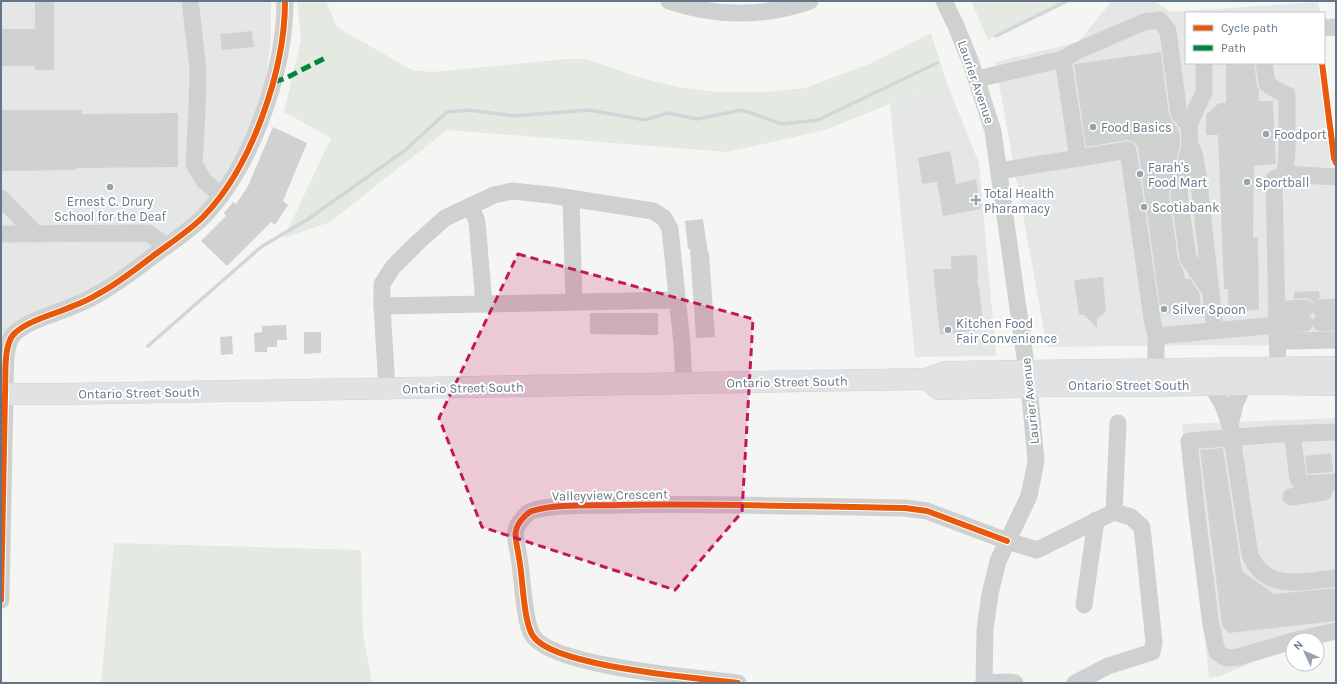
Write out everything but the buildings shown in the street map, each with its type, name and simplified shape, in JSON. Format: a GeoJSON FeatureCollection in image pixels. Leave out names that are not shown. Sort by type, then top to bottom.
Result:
{"type":"FeatureCollection","features":[{"type":"Feature","properties":{"kind":"main road","name":"Ontario Street South"},"geometry":{"type":"LineString","coordinates":[[3,394],[387,389],[926,379],[939,389],[1028,379],[1274,376],[1336,368]]}},
{"type":"Feature","properties":{"kind":"main road","name":"Ontario Street South"},"geometry":{"type":"LineString","coordinates":[[1151,378],[1211,384],[1244,384],[1274,376],[1336,385]]}},
{"type":"Feature","properties":{"kind":"street"},"geometry":{"type":"LineString","coordinates":[[190,1],[198,69],[194,164],[204,181],[221,195]]}},
{"type":"Feature","properties":{"kind":"street"},"geometry":{"type":"LineString","coordinates":[[1,600],[3,394],[8,343],[18,331],[29,324],[99,294],[202,218],[221,195],[235,175],[255,133],[274,82],[285,22],[285,1]]}},
{"type":"Feature","properties":{"kind":"street"},"geometry":{"type":"LineString","coordinates":[[669,1],[681,5],[715,11],[744,13],[786,8],[810,1]]}},
{"type":"Feature","properties":{"kind":"street","name":"Laurier Avenue"},"geometry":{"type":"LineString","coordinates":[[944,1],[956,26],[977,79],[993,131],[1028,379],[1036,461],[1029,496],[998,561],[990,594],[985,629],[984,683]]}},
{"type":"Feature","properties":{"kind":"street"},"geometry":{"type":"LineString","coordinates":[[977,79],[1064,59],[1084,48],[1144,22],[1160,20],[1168,31],[1179,114],[1189,124]]}},
{"type":"Feature","properties":{"kind":"street"},"geometry":{"type":"LineString","coordinates":[[1325,28],[1336,27]]}},
{"type":"Feature","properties":{"kind":"street"},"geometry":{"type":"LineString","coordinates":[[1064,59],[1078,158]]}},
{"type":"Feature","properties":{"kind":"street"},"geometry":{"type":"LineString","coordinates":[[1204,64],[1204,92],[1189,124],[1190,145],[1194,153],[1198,174],[1215,330]]}},
{"type":"Feature","properties":{"kind":"street"},"geometry":{"type":"LineString","coordinates":[[1264,64],[1267,84],[1287,95],[1288,120],[1285,174]]}},
{"type":"Feature","properties":{"kind":"street"},"geometry":{"type":"LineString","coordinates":[[999,171],[1128,150],[1152,319],[1156,336],[1151,378]]}},
{"type":"Feature","properties":{"kind":"street"},"geometry":{"type":"LineString","coordinates":[[1336,177],[1285,174],[1274,179],[1283,324],[1289,341],[1336,340]]}},
{"type":"Feature","properties":{"kind":"street"},"geometry":{"type":"LineString","coordinates":[[387,389],[382,284],[393,267],[445,218],[494,195],[512,191],[571,198],[652,211],[664,218],[670,229],[682,344],[684,384]]}},
{"type":"Feature","properties":{"kind":"street"},"geometry":{"type":"LineString","coordinates":[[1,198],[36,234]]}},
{"type":"Feature","properties":{"kind":"street"},"geometry":{"type":"LineString","coordinates":[[571,198],[574,302]]}},
{"type":"Feature","properties":{"kind":"street"},"geometry":{"type":"LineString","coordinates":[[471,206],[477,222],[484,304]]}},
{"type":"Feature","properties":{"kind":"street"},"geometry":{"type":"LineString","coordinates":[[1,234],[148,233],[166,246]]}},
{"type":"Feature","properties":{"kind":"street"},"geometry":{"type":"LineString","coordinates":[[382,306],[677,300]]}},
{"type":"Feature","properties":{"kind":"street"},"geometry":{"type":"LineString","coordinates":[[1274,376],[1283,324],[1288,309],[1320,315]]}},
{"type":"Feature","properties":{"kind":"street"},"geometry":{"type":"LineString","coordinates":[[1156,336],[1283,324]]}},
{"type":"Feature","properties":{"kind":"street"},"geometry":{"type":"LineString","coordinates":[[1211,384],[1223,405],[1231,432],[1250,555],[1253,563],[1265,576],[1274,581],[1289,582],[1336,578]]}},
{"type":"Feature","properties":{"kind":"street"},"geometry":{"type":"LineString","coordinates":[[1231,432],[1235,404],[1244,384]]}},
{"type":"Feature","properties":{"kind":"street"},"geometry":{"type":"LineString","coordinates":[[1075,683],[1108,666],[1152,652],[1154,642],[1142,527],[1131,517],[1114,512],[1118,423]]}},
{"type":"Feature","properties":{"kind":"street"},"geometry":{"type":"LineString","coordinates":[[1285,643],[1238,657],[1226,658],[1218,652],[1211,625],[1189,441],[1231,432],[1336,432]]}},
{"type":"Feature","properties":{"kind":"street"},"geometry":{"type":"LineString","coordinates":[[1292,433],[1298,479],[1301,483],[1336,482]]}},
{"type":"Feature","properties":{"kind":"street"},"geometry":{"type":"LineString","coordinates":[[1291,497],[1336,490]]}},
{"type":"Feature","properties":{"kind":"street","name":"Valleyview Crescent"},"geometry":{"type":"LineString","coordinates":[[738,683],[614,668],[570,656],[547,647],[534,637],[528,625],[515,530],[520,522],[530,511],[554,506],[656,504],[905,508],[928,511],[1007,541],[1037,550],[1114,512]]}},
{"type":"Feature","properties":{"kind":"street"},"geometry":{"type":"LineString","coordinates":[[1084,605],[1096,520]]}},
{"type":"Feature","properties":{"kind":"street"},"geometry":{"type":"LineString","coordinates":[[1325,633],[1336,631]]}},
{"type":"Feature","properties":{"kind":"street"},"geometry":{"type":"LineString","coordinates":[[984,683],[1015,683]]}},
{"type":"Feature","properties":{"kind":"highlighted area"},"geometry":{"type":"Polygon","coordinates":[[[518,254],[753,319],[742,512],[675,590],[482,527],[439,418],[518,254]]]}},
{"type":"Feature","properties":{"kind":"shaded area","name":"Ernest C. Drury School for the Deaf"},"geometry":{"type":"Polygon","coordinates":[[[1,1],[271,1],[271,38],[263,101],[232,169],[194,219],[102,285],[1,343],[1,1]]]}},
{"type":"Feature","properties":{"kind":"shaded area"},"geometry":{"type":"Polygon","coordinates":[[[297,1],[326,1],[337,27],[412,70],[432,72],[566,59],[586,59],[641,78],[678,87],[715,92],[767,92],[805,88],[869,64],[931,33],[948,86],[890,104],[825,130],[727,152],[447,130],[330,222],[284,238],[331,138],[284,112],[301,40],[297,1]]]}},
{"type":"Feature","properties":{"kind":"shaded area"},"geometry":{"type":"Polygon","coordinates":[[[971,1],[1067,1],[988,40],[971,1]]]}},
{"type":"Feature","properties":{"kind":"shaded area"},"geometry":{"type":"Polygon","coordinates":[[[1112,1],[1155,1],[1171,12],[1318,2],[1320,12],[1185,12],[1185,64],[1325,64],[1325,59],[1336,155],[1336,346],[1205,345],[1047,347],[995,62],[1078,42],[1112,1]]]}},
{"type":"Feature","properties":{"kind":"shaded area"},"geometry":{"type":"Polygon","coordinates":[[[948,86],[979,163],[996,356],[915,357],[890,104],[948,86]]]}},
{"type":"Feature","properties":{"kind":"shaded area"},"geometry":{"type":"Polygon","coordinates":[[[1336,418],[1336,639],[1325,641],[1325,632],[1285,632],[1285,650],[1223,675],[1209,678],[1182,424],[1336,418]]]}},
{"type":"Feature","properties":{"kind":"shaded area"},"geometry":{"type":"Polygon","coordinates":[[[114,543],[361,550],[363,633],[372,683],[101,683],[114,543]]]}},
{"type":"Feature","properties":{"kind":"waterway"},"geometry":{"type":"LineString","coordinates":[[996,36],[1067,1]]}},
{"type":"Feature","properties":{"kind":"waterway"},"geometry":{"type":"LineString","coordinates":[[148,346],[261,247],[308,219],[404,151],[447,112],[469,110],[513,116],[589,110],[645,120],[668,113],[697,119],[742,110],[782,124],[818,120],[937,63]]}},
{"type":"Feature","properties":{"kind":"marked path"},"geometry":{"type":"LineString","coordinates":[[274,82],[286,78],[327,57]]}},
{"type":"Feature","properties":{"kind":"cycle path"},"geometry":{"type":"LineString","coordinates":[[1,600],[5,371],[6,355],[10,340],[18,330],[25,326],[41,318],[86,301],[121,280],[192,227],[203,217],[221,196],[250,145],[272,86],[279,57],[285,1]]}},
{"type":"Feature","properties":{"kind":"cycle path"},"geometry":{"type":"LineString","coordinates":[[1322,64],[1334,158],[1336,163]]}},
{"type":"Feature","properties":{"kind":"cycle path"},"geometry":{"type":"LineString","coordinates":[[738,683],[628,669],[568,656],[546,647],[533,636],[527,620],[516,536],[517,527],[520,522],[529,512],[541,508],[576,505],[693,504],[905,508],[927,511],[1007,541]]}},
{"type":"Feature","properties":{"kind":"place","name":"Food Basics"},"geometry":{"type":"Point","coordinates":[1093,127]}},
{"type":"Feature","properties":{"kind":"place","name":"Foodport"},"geometry":{"type":"Point","coordinates":[1266,134]}},
{"type":"Feature","properties":{"kind":"place","name":"Farah's Food Mart"},"geometry":{"type":"Point","coordinates":[1140,174]}},
{"type":"Feature","properties":{"kind":"place","name":"Sportball"},"geometry":{"type":"Point","coordinates":[1247,182]}},
{"type":"Feature","properties":{"kind":"place","name":"Ernest C. Drury School for the Deaf"},"geometry":{"type":"Point","coordinates":[110,187]}},
{"type":"Feature","properties":{"kind":"place","name":"Total Health Pharamacy"},"geometry":{"type":"Point","coordinates":[976,200]}},
{"type":"Feature","properties":{"kind":"place","name":"Scotiabank"},"geometry":{"type":"Point","coordinates":[1144,207]}},
{"type":"Feature","properties":{"kind":"place","name":"Silver Spoon"},"geometry":{"type":"Point","coordinates":[1164,309]}},
{"type":"Feature","properties":{"kind":"place","name":"Kitchen Food Fair Convenience"},"geometry":{"type":"Point","coordinates":[948,330]}}]}
